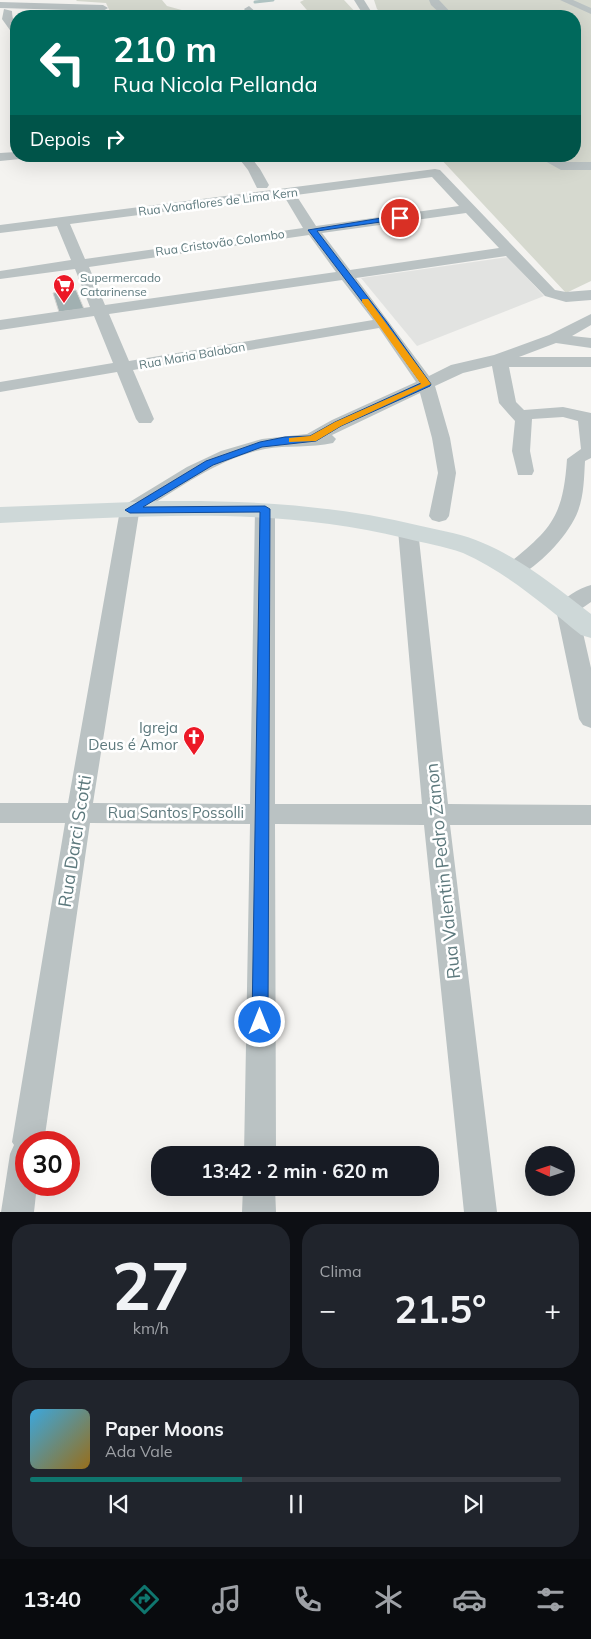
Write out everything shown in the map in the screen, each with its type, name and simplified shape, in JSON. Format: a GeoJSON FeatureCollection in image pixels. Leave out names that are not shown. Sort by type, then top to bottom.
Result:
{"type":"FeatureCollection","features":[{"type":"Feature","properties":{"kind":"main road"},"geometry":{"type":"LineString","coordinates":[[0,515],[130,510],[265,509],[371,521],[477,550],[514,570],[591,628]]}},
{"type":"Feature","properties":{"kind":"street"},"geometry":{"type":"LineString","coordinates":[[434,0],[434,3],[442,10]]}},
{"type":"Feature","properties":{"kind":"street"},"geometry":{"type":"LineString","coordinates":[[565,0],[591,11]]}},
{"type":"Feature","properties":{"kind":"street"},"geometry":{"type":"LineString","coordinates":[[10,22],[3,8],[47,3],[103,8]]}},
{"type":"Feature","properties":{"kind":"street"},"geometry":{"type":"LineString","coordinates":[[247,162],[262,185]]}},
{"type":"Feature","properties":{"kind":"street"},"geometry":{"type":"LineString","coordinates":[[553,162],[561,166],[591,166]]}},
{"type":"Feature","properties":{"kind":"street","name":"Rua Vanaflores de Lima Kern"},"geometry":{"type":"LineString","coordinates":[[0,229],[435,173],[470,208]]}},
{"type":"Feature","properties":{"kind":"street"},"geometry":{"type":"LineString","coordinates":[[288,193],[344,275],[383,323],[426,384],[441,438],[447,473],[439,516]]}},
{"type":"Feature","properties":{"kind":"street"},"geometry":{"type":"LineString","coordinates":[[470,208],[550,293],[566,297],[591,295]]}},
{"type":"Feature","properties":{"kind":"street","name":"Rua Cristovão Colombo"},"geometry":{"type":"LineString","coordinates":[[0,275],[470,208]]}},
{"type":"Feature","properties":{"kind":"street"},"geometry":{"type":"LineString","coordinates":[[62,221],[145,419]]}},
{"type":"Feature","properties":{"kind":"street"},"geometry":{"type":"LineString","coordinates":[[0,325],[511,251]]}},
{"type":"Feature","properties":{"kind":"street"},"geometry":{"type":"LineString","coordinates":[[499,361],[555,338],[591,319]]}},
{"type":"Feature","properties":{"kind":"street","name":"Rua Maria Balaban"},"geometry":{"type":"LineString","coordinates":[[0,387],[124,368],[383,323]]}},
{"type":"Feature","properties":{"kind":"street"},"geometry":{"type":"LineString","coordinates":[[555,338],[591,343]]}},
{"type":"Feature","properties":{"kind":"street"},"geometry":{"type":"LineString","coordinates":[[499,361],[508,403],[524,420],[520,451],[525,471]]}},
{"type":"Feature","properties":{"kind":"street"},"geometry":{"type":"LineString","coordinates":[[130,510],[209,463],[234,452],[285,440],[320,439],[338,424],[457,369],[499,361],[591,362]]}},
{"type":"Feature","properties":{"kind":"street"},"geometry":{"type":"LineString","coordinates":[[514,570],[552,539],[582,501],[576,460],[590,451],[587,418],[580,414],[537,413],[519,416]]}},
{"type":"Feature","properties":{"kind":"street"},"geometry":{"type":"LineString","coordinates":[[260,1146],[261,814],[265,509]]}},
{"type":"Feature","properties":{"kind":"street","name":"Rua Darci Scotti"},"geometry":{"type":"LineString","coordinates":[[30,1131],[79,813],[130,510]]}},
{"type":"Feature","properties":{"kind":"street","name":"Rua Valentin Pedro Zanon"},"geometry":{"type":"LineString","coordinates":[[408,530],[436,815],[481,1212]]}},
{"type":"Feature","properties":{"kind":"street"},"geometry":{"type":"LineString","coordinates":[[591,592],[567,609],[591,719]]}},
{"type":"Feature","properties":{"kind":"street","name":"Rua Santos Possolli"},"geometry":{"type":"LineString","coordinates":[[0,813],[591,815]]}},
{"type":"Feature","properties":{"kind":"street"},"geometry":{"type":"LineString","coordinates":[[17,1212],[19,1196]]}},
{"type":"Feature","properties":{"kind":"street"},"geometry":{"type":"LineString","coordinates":[[259,1212],[260,1196]]}},
{"type":"Feature","properties":{"kind":"shaded area"},"geometry":{"type":"Polygon","coordinates":[[[162,0],[167,6],[182,10],[109,10],[106,3],[76,1],[162,0]]]}},
{"type":"Feature","properties":{"kind":"shaded area"},"geometry":{"type":"Polygon","coordinates":[[[304,0],[344,0],[353,10],[307,10],[300,2],[304,0]]]}},
{"type":"Feature","properties":{"kind":"shaded area"},"geometry":{"type":"Polygon","coordinates":[[[374,0],[591,0],[591,281],[566,293],[444,162],[581,162],[581,10],[377,9],[374,0]]]}},
{"type":"Feature","properties":{"kind":"shaded area"},"geometry":{"type":"Polygon","coordinates":[[[508,257],[544,296],[417,346],[361,278],[508,257]]]}},
{"type":"Feature","properties":{"kind":"building"},"geometry":{"type":"Polygon","coordinates":[[[76,290],[84,309],[59,312],[53,293],[76,290]]]}},
{"type":"Feature","properties":{"kind":"waterway"},"geometry":{"type":"LineString","coordinates":[[255,2],[273,0]]}},
{"type":"Feature","properties":{"kind":"slow traffic"},"geometry":{"type":"LineString","coordinates":[[292,440],[312,439],[338,424],[426,384],[365,301]]}},
{"type":"Feature","properties":{"kind":"place","name":"Supermercado Catarinense"},"geometry":{"type":"Point","coordinates":[64,304]}},
{"type":"Feature","properties":{"kind":"place","name":"Igreja Deus é Amor"},"geometry":{"type":"Point","coordinates":[194,756]}},
{"type":"Feature","properties":{"kind":"route"},"geometry":{"type":"LineString","coordinates":[[260,1022],[265,509],[196,508],[130,510],[209,463],[234,452],[285,440],[312,439],[338,424],[426,384],[383,323],[344,275],[312,230],[400,218]]}}]}
